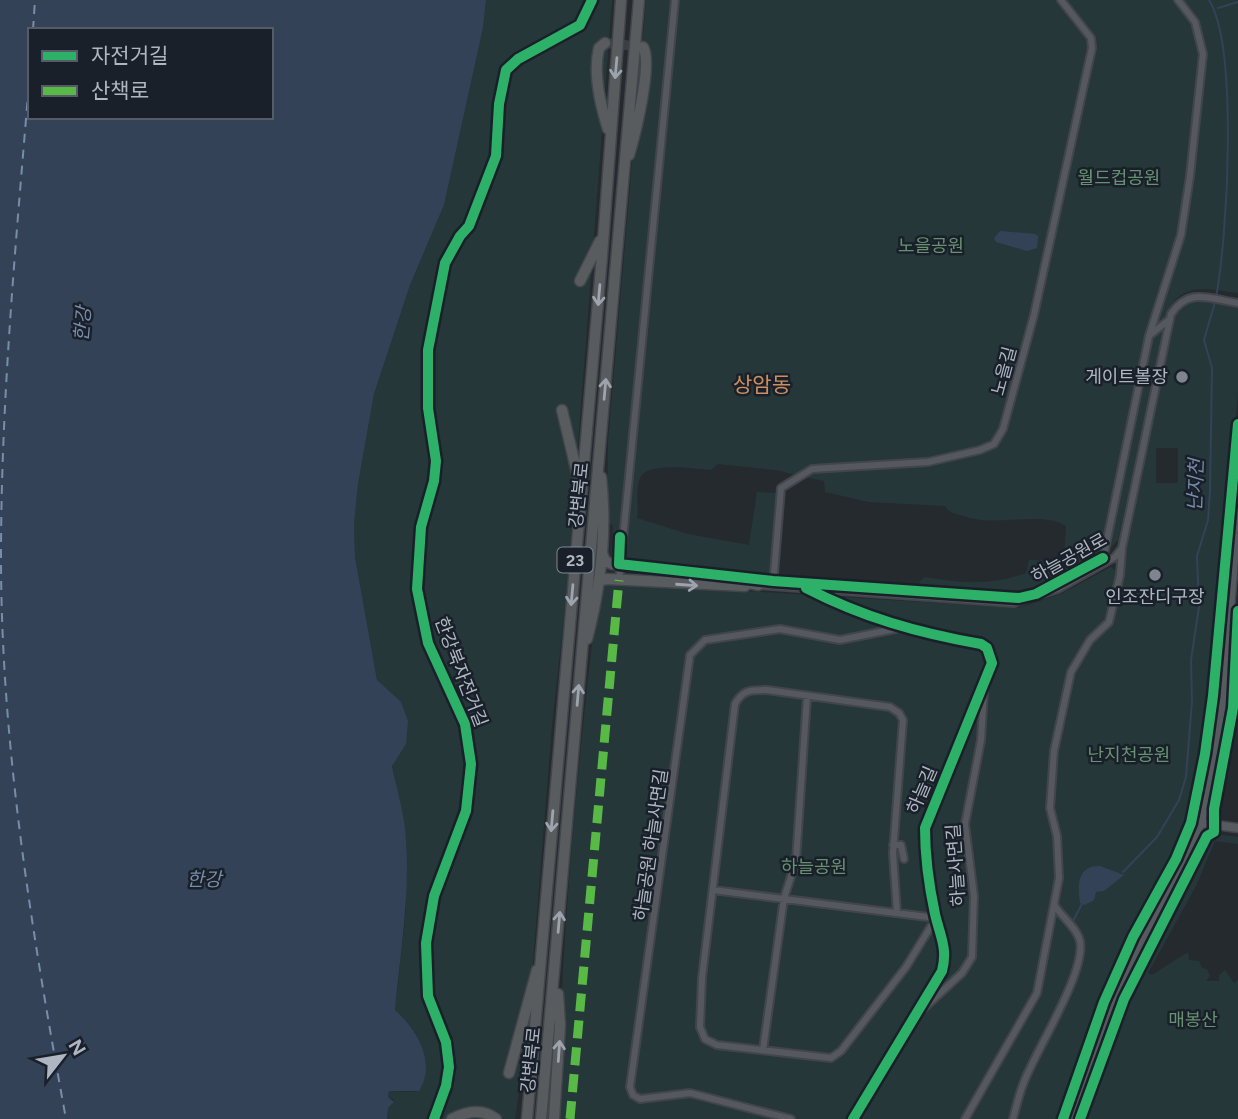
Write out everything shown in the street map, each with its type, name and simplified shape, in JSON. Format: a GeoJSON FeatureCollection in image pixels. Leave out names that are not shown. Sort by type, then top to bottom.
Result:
{"type":"FeatureCollection","features":[{"type":"Feature","properties":{"kind":"highway","name":"강변북로"},"geometry":{"type":"LineString","coordinates":[[527,1119],[604,234],[621,0]]}},
{"type":"Feature","properties":{"kind":"highway","name":"강변북로"},"geometry":{"type":"LineString","coordinates":[[541,1119],[639,0]]}},
{"type":"Feature","properties":{"kind":"highway"},"geometry":{"type":"LineString","coordinates":[[606,43],[599,48],[597,58],[601,106],[610,136]]}},
{"type":"Feature","properties":{"kind":"highway"},"geometry":{"type":"LineString","coordinates":[[623,176],[639,121],[646,57],[643,47]]}},
{"type":"Feature","properties":{"kind":"highway"},"geometry":{"type":"LineString","coordinates":[[580,281],[604,234]]}},
{"type":"Feature","properties":{"kind":"highway"},"geometry":{"type":"LineString","coordinates":[[562,410],[581,492]]}},
{"type":"Feature","properties":{"kind":"highway"},"geometry":{"type":"LineString","coordinates":[[581,663],[599,581],[602,553],[604,507],[599,457]]}},
{"type":"Feature","properties":{"kind":"highway"},"geometry":{"type":"LineString","coordinates":[[602,553],[605,561],[620,565],[758,585]]}},
{"type":"Feature","properties":{"kind":"highway"},"geometry":{"type":"LineString","coordinates":[[599,581],[718,581]]}},
{"type":"Feature","properties":{"kind":"highway"},"geometry":{"type":"LineString","coordinates":[[509,1073],[531,982],[540,963]]}},
{"type":"Feature","properties":{"kind":"highway"},"geometry":{"type":"LineString","coordinates":[[554,1119],[560,1025],[555,964]]}},
{"type":"Feature","properties":{"kind":"highway"},"geometry":{"type":"LineString","coordinates":[[547,1063],[548,1119]]}},
{"type":"Feature","properties":{"kind":"highway"},"geometry":{"type":"LineString","coordinates":[[452,1119],[472,1111],[482,1112],[496,1119]]}},
{"type":"Feature","properties":{"kind":"main road"},"geometry":{"type":"LineString","coordinates":[[1070,1119],[1107,1016],[1201,823],[1222,702],[1238,513]]}},
{"type":"Feature","properties":{"kind":"main road"},"geometry":{"type":"LineString","coordinates":[[1222,702],[1238,704]]}},
{"type":"Feature","properties":{"kind":"main road"},"geometry":{"type":"LineString","coordinates":[[1201,823],[1238,828]]}},
{"type":"Feature","properties":{"kind":"street"},"geometry":{"type":"LineString","coordinates":[[619,580],[675,0]]}},
{"type":"Feature","properties":{"kind":"street","name":"노을길"},"geometry":{"type":"LineString","coordinates":[[773,586],[781,488],[812,469],[928,461],[980,450],[994,444],[1003,429],[1034,315],[1092,48],[1091,38],[1061,0]]}},
{"type":"Feature","properties":{"kind":"street"},"geometry":{"type":"LineString","coordinates":[[1102,564],[1149,336],[1181,234],[1203,54],[1195,22],[1178,0]]}},
{"type":"Feature","properties":{"kind":"street"},"geometry":{"type":"LineString","coordinates":[[1149,336],[1170,319],[1179,302],[1188,297],[1238,303]]}},
{"type":"Feature","properties":{"kind":"street","name":"하늘공원로"},"geometry":{"type":"LineString","coordinates":[[758,585],[1014,603],[1058,589],[1115,557],[1122,548],[1170,319]]}},
{"type":"Feature","properties":{"kind":"street"},"geometry":{"type":"LineString","coordinates":[[965,1119],[1037,993],[1055,906],[1060,861],[1050,808],[1054,751],[1071,672],[1090,640],[1109,622],[1120,575],[1122,548]]}},
{"type":"Feature","properties":{"kind":"street","name":"하늘길"},"geometry":{"type":"LineString","coordinates":[[806,587],[841,606],[900,628],[981,644],[987,648],[992,663],[984,689],[925,828],[925,852],[936,918],[947,955],[942,971],[853,1119]]}},
{"type":"Feature","properties":{"kind":"street","name":"하늘공원 하늘사면길"},"geometry":{"type":"LineString","coordinates":[[791,1119],[690,1093],[640,1099],[633,1096],[630,1087],[691,655],[705,640],[780,629],[840,640],[900,628]]}},
{"type":"Feature","properties":{"kind":"street","name":"하늘사면길"},"geometry":{"type":"LineString","coordinates":[[915,1017],[962,973],[972,957],[974,896],[965,824],[981,740],[984,689]]}},
{"type":"Feature","properties":{"kind":"street"},"geometry":{"type":"LineString","coordinates":[[713,890],[936,918],[906,967],[836,1055],[823,1058],[717,1045],[710,1043],[702,1034],[702,979],[735,704],[740,694],[750,690],[890,707],[899,713],[902,720],[893,845],[894,900],[897,913]]}},
{"type":"Feature","properties":{"kind":"street"},"geometry":{"type":"LineString","coordinates":[[763,1050],[783,898],[796,861],[807,697]]}},
{"type":"Feature","properties":{"kind":"street"},"geometry":{"type":"LineString","coordinates":[[893,845],[901,845],[904,859]]}},
{"type":"Feature","properties":{"kind":"street"},"geometry":{"type":"LineString","coordinates":[[1013,1119],[1024,1081],[1056,1017],[1079,957],[1080,942],[1075,931],[1055,906]]}},
{"type":"Feature","properties":{"kind":"green space"},"geometry":{"type":"Polygon","coordinates":[[[486,0],[612,0],[567,589],[552,725],[527,1037],[515,1119],[387,1119],[388,1108],[394,1102],[388,1098],[389,1091],[416,1092],[426,1071],[425,1059],[417,1037],[395,1010],[406,909],[406,841],[355,557],[354,525],[358,484],[374,394],[410,285],[444,205],[483,28],[486,0]]]}},
{"type":"Feature","properties":{"kind":"green space","name":"노을공원"},"geometry":{"type":"Polygon","coordinates":[[[646,0],[1238,0],[1238,293],[1209,289],[1192,290],[1176,299],[1170,307],[1118,540],[1098,561],[1021,594],[942,591],[922,586],[919,582],[925,577],[988,582],[1026,573],[1029,560],[1059,561],[1064,557],[1066,526],[1044,519],[976,519],[953,513],[945,506],[869,502],[825,492],[824,481],[775,470],[718,464],[711,470],[672,467],[652,469],[644,473],[640,478],[637,493],[637,518],[688,534],[749,545],[757,492],[776,493],[770,577],[615,559],[611,555],[613,526],[607,520],[608,441],[646,0]]]}},
{"type":"Feature","properties":{"kind":"green space","name":"하늘공원"},"geometry":{"type":"Polygon","coordinates":[[[1195,299],[1238,306],[1238,393],[1204,757],[1192,817],[1170,870],[1132,936],[1098,1013],[1061,1119],[557,1119],[571,852],[599,586],[603,582],[1018,608],[1061,594],[1111,567],[1120,574],[1147,430],[1180,305],[1195,299]],[[1156,448],[1156,483],[1178,483],[1178,448],[1156,448]]]}},
{"type":"Feature","properties":{"kind":"green space","name":"매봉산"},"geometry":{"type":"Polygon","coordinates":[[[1214,834],[1238,837],[1238,844],[1215,841],[1196,886],[1148,973],[1152,975],[1188,952],[1189,960],[1199,961],[1202,968],[1207,969],[1210,976],[1206,981],[1219,981],[1219,975],[1225,970],[1234,983],[1238,980],[1238,1119],[1082,1119],[1126,998],[1186,887],[1207,838],[1214,834]]]}},
{"type":"Feature","properties":{"kind":"water","name":"한강"},"geometry":{"type":"Polygon","coordinates":[[[0,0],[486,0],[483,28],[444,205],[410,285],[374,394],[358,484],[354,525],[355,557],[377,680],[401,702],[408,721],[406,744],[392,766],[404,822],[407,862],[406,905],[395,1010],[417,1037],[422,1047],[426,1069],[419,1091],[389,1091],[388,1097],[394,1102],[388,1108],[387,1119],[0,1119],[0,0]]]}},
{"type":"Feature","properties":{"kind":"water"},"geometry":{"type":"Polygon","coordinates":[[[1000,231],[1035,234],[1038,236],[1037,248],[1027,251],[996,242],[994,238],[1000,231]]]}},
{"type":"Feature","properties":{"kind":"water"},"geometry":{"type":"Polygon","coordinates":[[[1100,866],[1124,875],[1104,891],[1096,892],[1094,900],[1085,905],[1080,903],[1079,883],[1083,873],[1087,869],[1100,866]]]}},
{"type":"Feature","properties":{"kind":"waterway"},"geometry":{"type":"LineString","coordinates":[[1209,0],[1218,23],[1227,98],[1227,188],[1216,297]]}},
{"type":"Feature","properties":{"kind":"waterway"},"geometry":{"type":"LineString","coordinates":[[1218,8],[1238,2]]}},
{"type":"Feature","properties":{"kind":"waterway","name":"난지천"},"geometry":{"type":"LineString","coordinates":[[1123,872],[1157,837],[1179,800],[1186,777],[1192,701],[1191,660],[1199,607],[1197,556],[1208,520],[1210,491],[1212,368],[1204,340],[1215,302]]}},
{"type":"Feature","properties":{"kind":"waterway","name":"난지천"},"geometry":{"type":"LineString","coordinates":[[1073,921],[1083,902]]}},
{"type":"Feature","properties":{"kind":"ferry route"},"geometry":{"type":"LineString","coordinates":[[33,28],[35,0]]}},
{"type":"Feature","properties":{"kind":"ferry route"},"geometry":{"type":"LineString","coordinates":[[28,96],[4,435],[2,628],[13,769],[30,909],[66,1119]]}},
{"type":"Feature","properties":{"kind":"tunnel"},"geometry":{"type":"LineString","coordinates":[[605,43],[643,47]]}},
{"type":"Feature","properties":{"kind":"marked path"},"geometry":{"type":"LineString","coordinates":[[570,1119],[619,580]]}},
{"type":"Feature","properties":{"kind":"cycle path","name":"한강북자전거길"},"geometry":{"type":"LineString","coordinates":[[434,1119],[446,1086],[449,1067],[446,1042],[428,996],[426,943],[434,896],[466,811],[471,764],[465,724],[428,643],[417,589],[421,527],[434,481],[436,461],[428,408],[428,350],[445,263],[460,236],[469,226],[496,156],[499,104],[506,70],[518,59],[580,25],[592,0]]}},
{"type":"Feature","properties":{"kind":"cycle path"},"geometry":{"type":"LineString","coordinates":[[1063,1119],[1104,1002],[1133,937],[1176,859],[1191,823],[1213,696],[1238,424]]}},
{"type":"Feature","properties":{"kind":"cycle path"},"geometry":{"type":"LineString","coordinates":[[620,537],[619,564],[773,581],[1019,598],[1036,594],[1103,558]]}},
{"type":"Feature","properties":{"kind":"cycle path"},"geometry":{"type":"LineString","coordinates":[[806,588],[891,623],[981,644],[987,648],[992,663],[925,828],[929,882],[944,949],[942,971],[853,1119]]}},
{"type":"Feature","properties":{"kind":"cycle path"},"geometry":{"type":"LineString","coordinates":[[1080,1119],[1124,999],[1207,836],[1214,832],[1214,809],[1233,708],[1238,611]]}},
{"type":"Feature","properties":{"kind":"place","name":"게이트볼장"},"geometry":{"type":"Point","coordinates":[1182,377]}},
{"type":"Feature","properties":{"kind":"place","name":"인조잔디구장"},"geometry":{"type":"Point","coordinates":[1155,575]}},
{"type":"Feature","properties":{"kind":"district","name":"상암동"},"geometry":{"type":"Point","coordinates":[762,385]}},
{"type":"Feature","properties":{"kind":"park label","name":"월드컵공원"},"geometry":{"type":"Point","coordinates":[1119,178]}},
{"type":"Feature","properties":{"kind":"park label","name":"난지천공원"},"geometry":{"type":"Point","coordinates":[1129,755]}}]}
